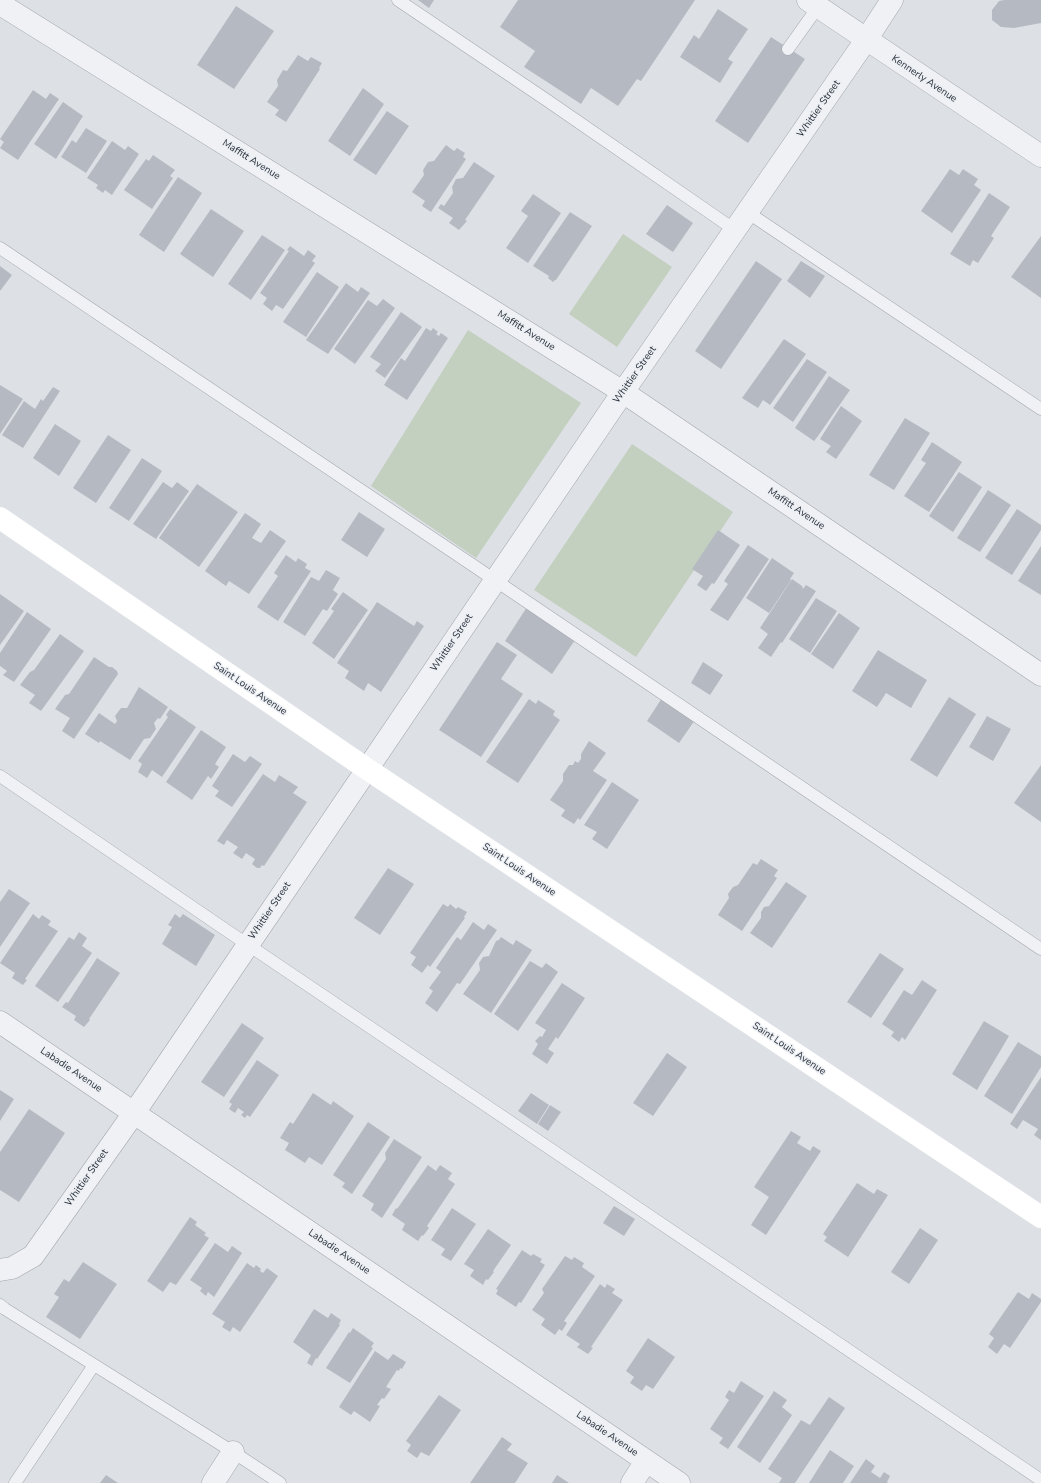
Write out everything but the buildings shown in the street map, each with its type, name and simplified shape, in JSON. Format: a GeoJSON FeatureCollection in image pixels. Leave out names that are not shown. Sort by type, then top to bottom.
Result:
{"type":"FeatureCollection","features":[{"type":"Feature","properties":{"kind":"street","name":"Whittier Street"},"geometry":{"type":"LineString","coordinates":[[0,1270],[12,1268],[33,1256],[134,1113],[623,392],[892,0]]}},
{"type":"Feature","properties":{"kind":"street","name":"Maffitt Avenue"},"geometry":{"type":"LineString","coordinates":[[0,4],[623,392],[1041,675]]}},
{"type":"Feature","properties":{"kind":"street","name":"Kennerly Avenue"},"geometry":{"type":"LineString","coordinates":[[813,4],[1041,156]]}},
{"type":"Feature","properties":{"kind":"street","name":"Saint Louis Avenue"},"geometry":{"type":"LineString","coordinates":[[0,518],[367,769],[1041,1217]]}},
{"type":"Feature","properties":{"kind":"street","name":"Labadie Avenue"},"geometry":{"type":"LineString","coordinates":[[0,1022],[679,1483]]}},
{"type":"Feature","properties":{"kind":"street"},"geometry":{"type":"LineString","coordinates":[[213,1483],[234,1452]]}},
{"type":"Feature","properties":{"kind":"street"},"geometry":{"type":"LineString","coordinates":[[632,1483],[646,1461]]}},
{"type":"Feature","properties":{"kind":"lane"},"geometry":{"type":"LineString","coordinates":[[398,0],[735,230]]}},
{"type":"Feature","properties":{"kind":"lane"},"geometry":{"type":"LineString","coordinates":[[788,49],[813,4]]}},
{"type":"Feature","properties":{"kind":"lane"},"geometry":{"type":"LineString","coordinates":[[747,212],[1041,409]]}},
{"type":"Feature","properties":{"kind":"lane"},"geometry":{"type":"LineString","coordinates":[[0,248],[1041,949]]}},
{"type":"Feature","properties":{"kind":"lane"},"geometry":{"type":"LineString","coordinates":[[0,776],[247,945],[1041,1480]]}},
{"type":"Feature","properties":{"kind":"lane"},"geometry":{"type":"LineString","coordinates":[[0,1304],[5,1309],[234,1452],[280,1483]]}},
{"type":"Feature","properties":{"kind":"lane"},"geometry":{"type":"LineString","coordinates":[[15,1483],[94,1365]]}},
{"type":"Feature","properties":{"kind":"green space"},"geometry":{"type":"Polygon","coordinates":[[[623,234],[672,267],[617,347],[569,314],[623,234]]]}},
{"type":"Feature","properties":{"kind":"green space"},"geometry":{"type":"Polygon","coordinates":[[[468,330],[581,403],[476,558],[371,486],[468,330]]]}},
{"type":"Feature","properties":{"kind":"green space"},"geometry":{"type":"Polygon","coordinates":[[[632,444],[733,512],[636,657],[534,590],[632,444]]]}}]}
